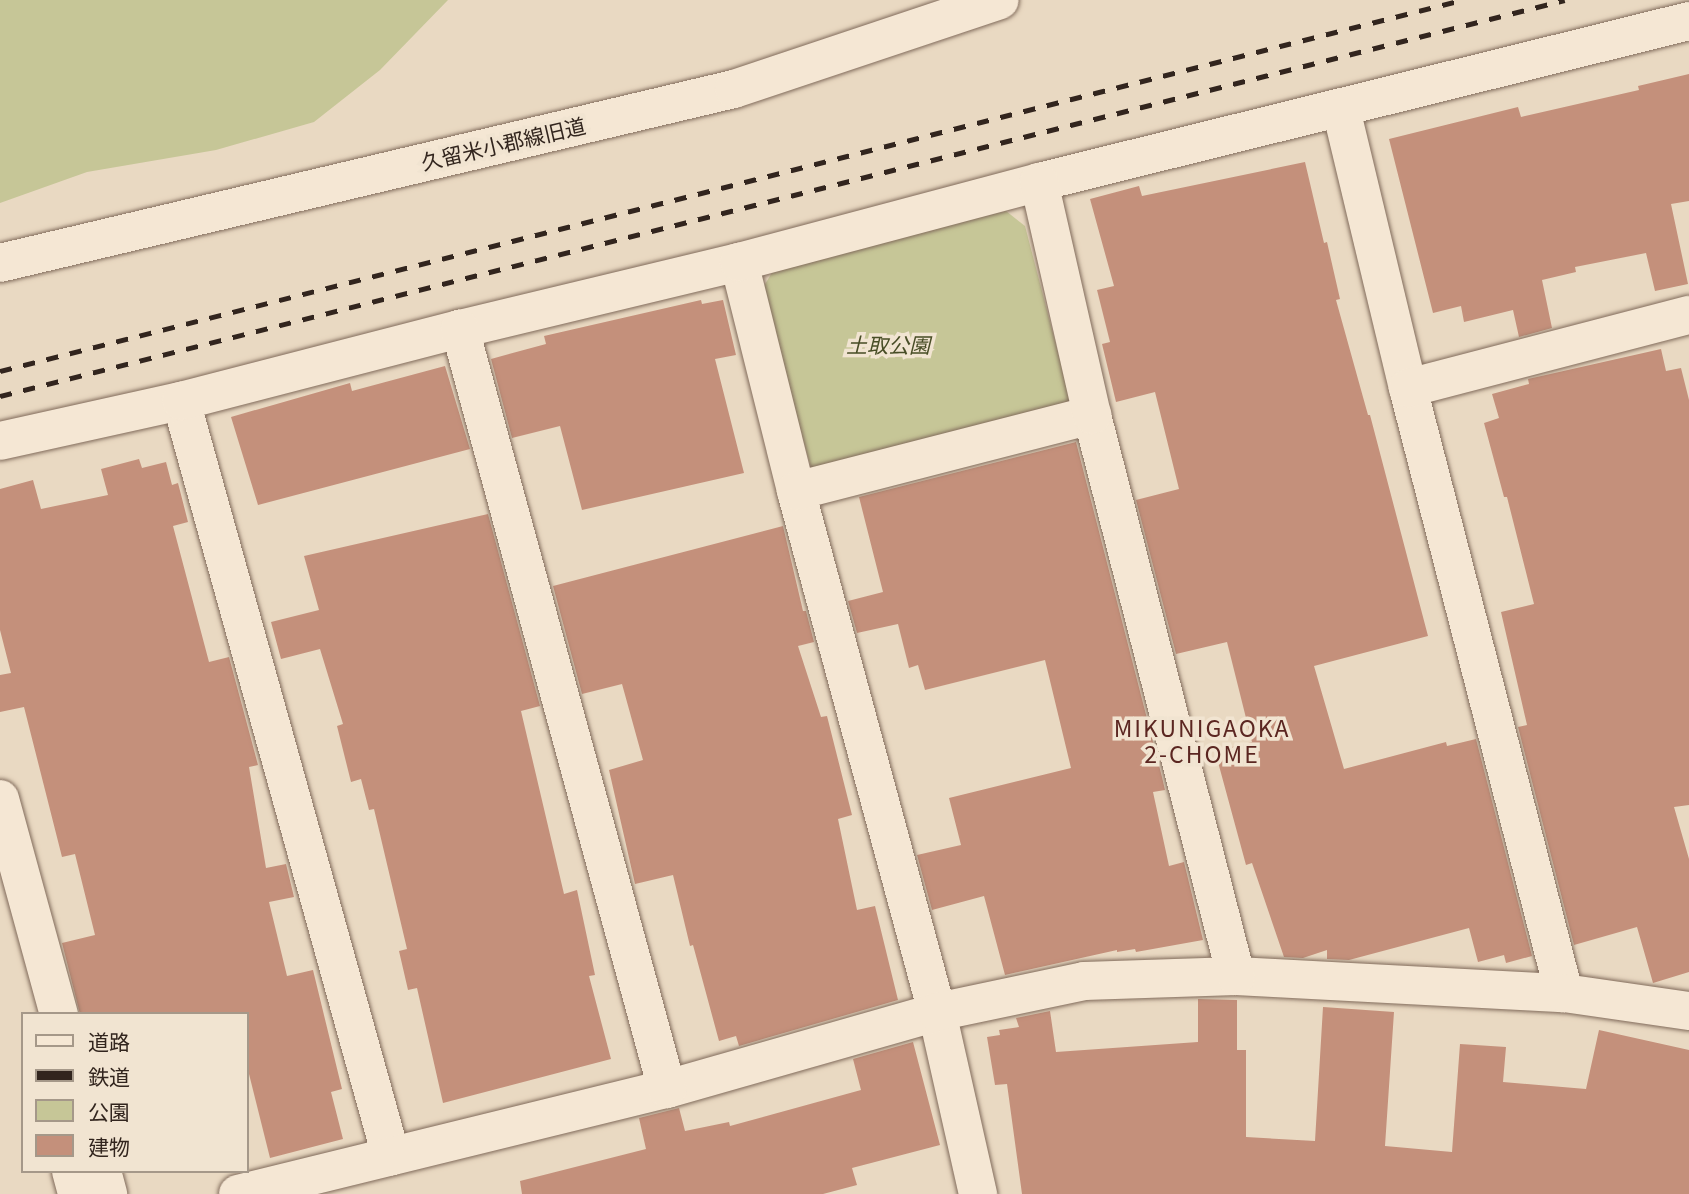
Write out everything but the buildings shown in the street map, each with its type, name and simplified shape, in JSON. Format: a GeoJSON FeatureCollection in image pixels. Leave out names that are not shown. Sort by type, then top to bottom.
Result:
{"type":"FeatureCollection","features":[{"type":"Feature","properties":{"kind":"street","name":"久留米小郡線旧道"},"geometry":{"type":"LineString","coordinates":[[0,263],[734,89],[1000,0]]}},
{"type":"Feature","properties":{"kind":"street"},"geometry":{"type":"LineString","coordinates":[[0,441],[181,401],[460,329],[738,262],[1039,181],[1341,109],[1689,21]]}},
{"type":"Feature","properties":{"kind":"street"},"geometry":{"type":"LineString","coordinates":[[1341,109],[1408,388],[1564,993]]}},
{"type":"Feature","properties":{"kind":"street"},"geometry":{"type":"LineString","coordinates":[[1039,181],[1092,415],[1236,976]]}},
{"type":"Feature","properties":{"kind":"street"},"geometry":{"type":"LineString","coordinates":[[738,262],[796,491],[937,1012],[978,1194]]}},
{"type":"Feature","properties":{"kind":"street"},"geometry":{"type":"LineString","coordinates":[[1408,388],[1689,315]]}},
{"type":"Feature","properties":{"kind":"street"},"geometry":{"type":"LineString","coordinates":[[460,329],[667,1089]]}},
{"type":"Feature","properties":{"kind":"street"},"geometry":{"type":"LineString","coordinates":[[181,401],[390,1156]]}},
{"type":"Feature","properties":{"kind":"street"},"geometry":{"type":"LineString","coordinates":[[796,491],[1092,415]]}},
{"type":"Feature","properties":{"kind":"street"},"geometry":{"type":"LineString","coordinates":[[0,799],[58,1012]]}},
{"type":"Feature","properties":{"kind":"street"},"geometry":{"type":"LineString","coordinates":[[0,885],[32,1012]]}},
{"type":"Feature","properties":{"kind":"street"},"geometry":{"type":"LineString","coordinates":[[238,1194],[667,1089],[937,1012],[1084,981],[1236,976],[1564,993],[1689,1011]]}},
{"type":"Feature","properties":{"kind":"street"},"geometry":{"type":"LineString","coordinates":[[72,1173],[77,1194]]}},
{"type":"Feature","properties":{"kind":"street"},"geometry":{"type":"LineString","coordinates":[[103,1173],[108,1194]]}},
{"type":"Feature","properties":{"kind":"green space"},"geometry":{"type":"Polygon","coordinates":[[[0,0],[448,0],[380,70],[314,122],[216,150],[87,172],[0,203],[0,0]]]}},
{"type":"Feature","properties":{"kind":"green space","name":"土取公園"},"geometry":{"type":"Polygon","coordinates":[[[1006,211],[1025,226],[1071,402],[812,471],[761,291],[776,266],[1006,211]]]}},
{"type":"Feature","properties":{"kind":"railway"},"geometry":{"type":"LineString","coordinates":[[0,371],[1462,0]]}},
{"type":"Feature","properties":{"kind":"railway"},"geometry":{"type":"LineString","coordinates":[[0,396],[1565,0]]}},
{"type":"Feature","properties":{"kind":"district","name":"MIKUNIGAOKA 2-CHOME"},"geometry":{"type":"Point","coordinates":[1202,740]}}]}
